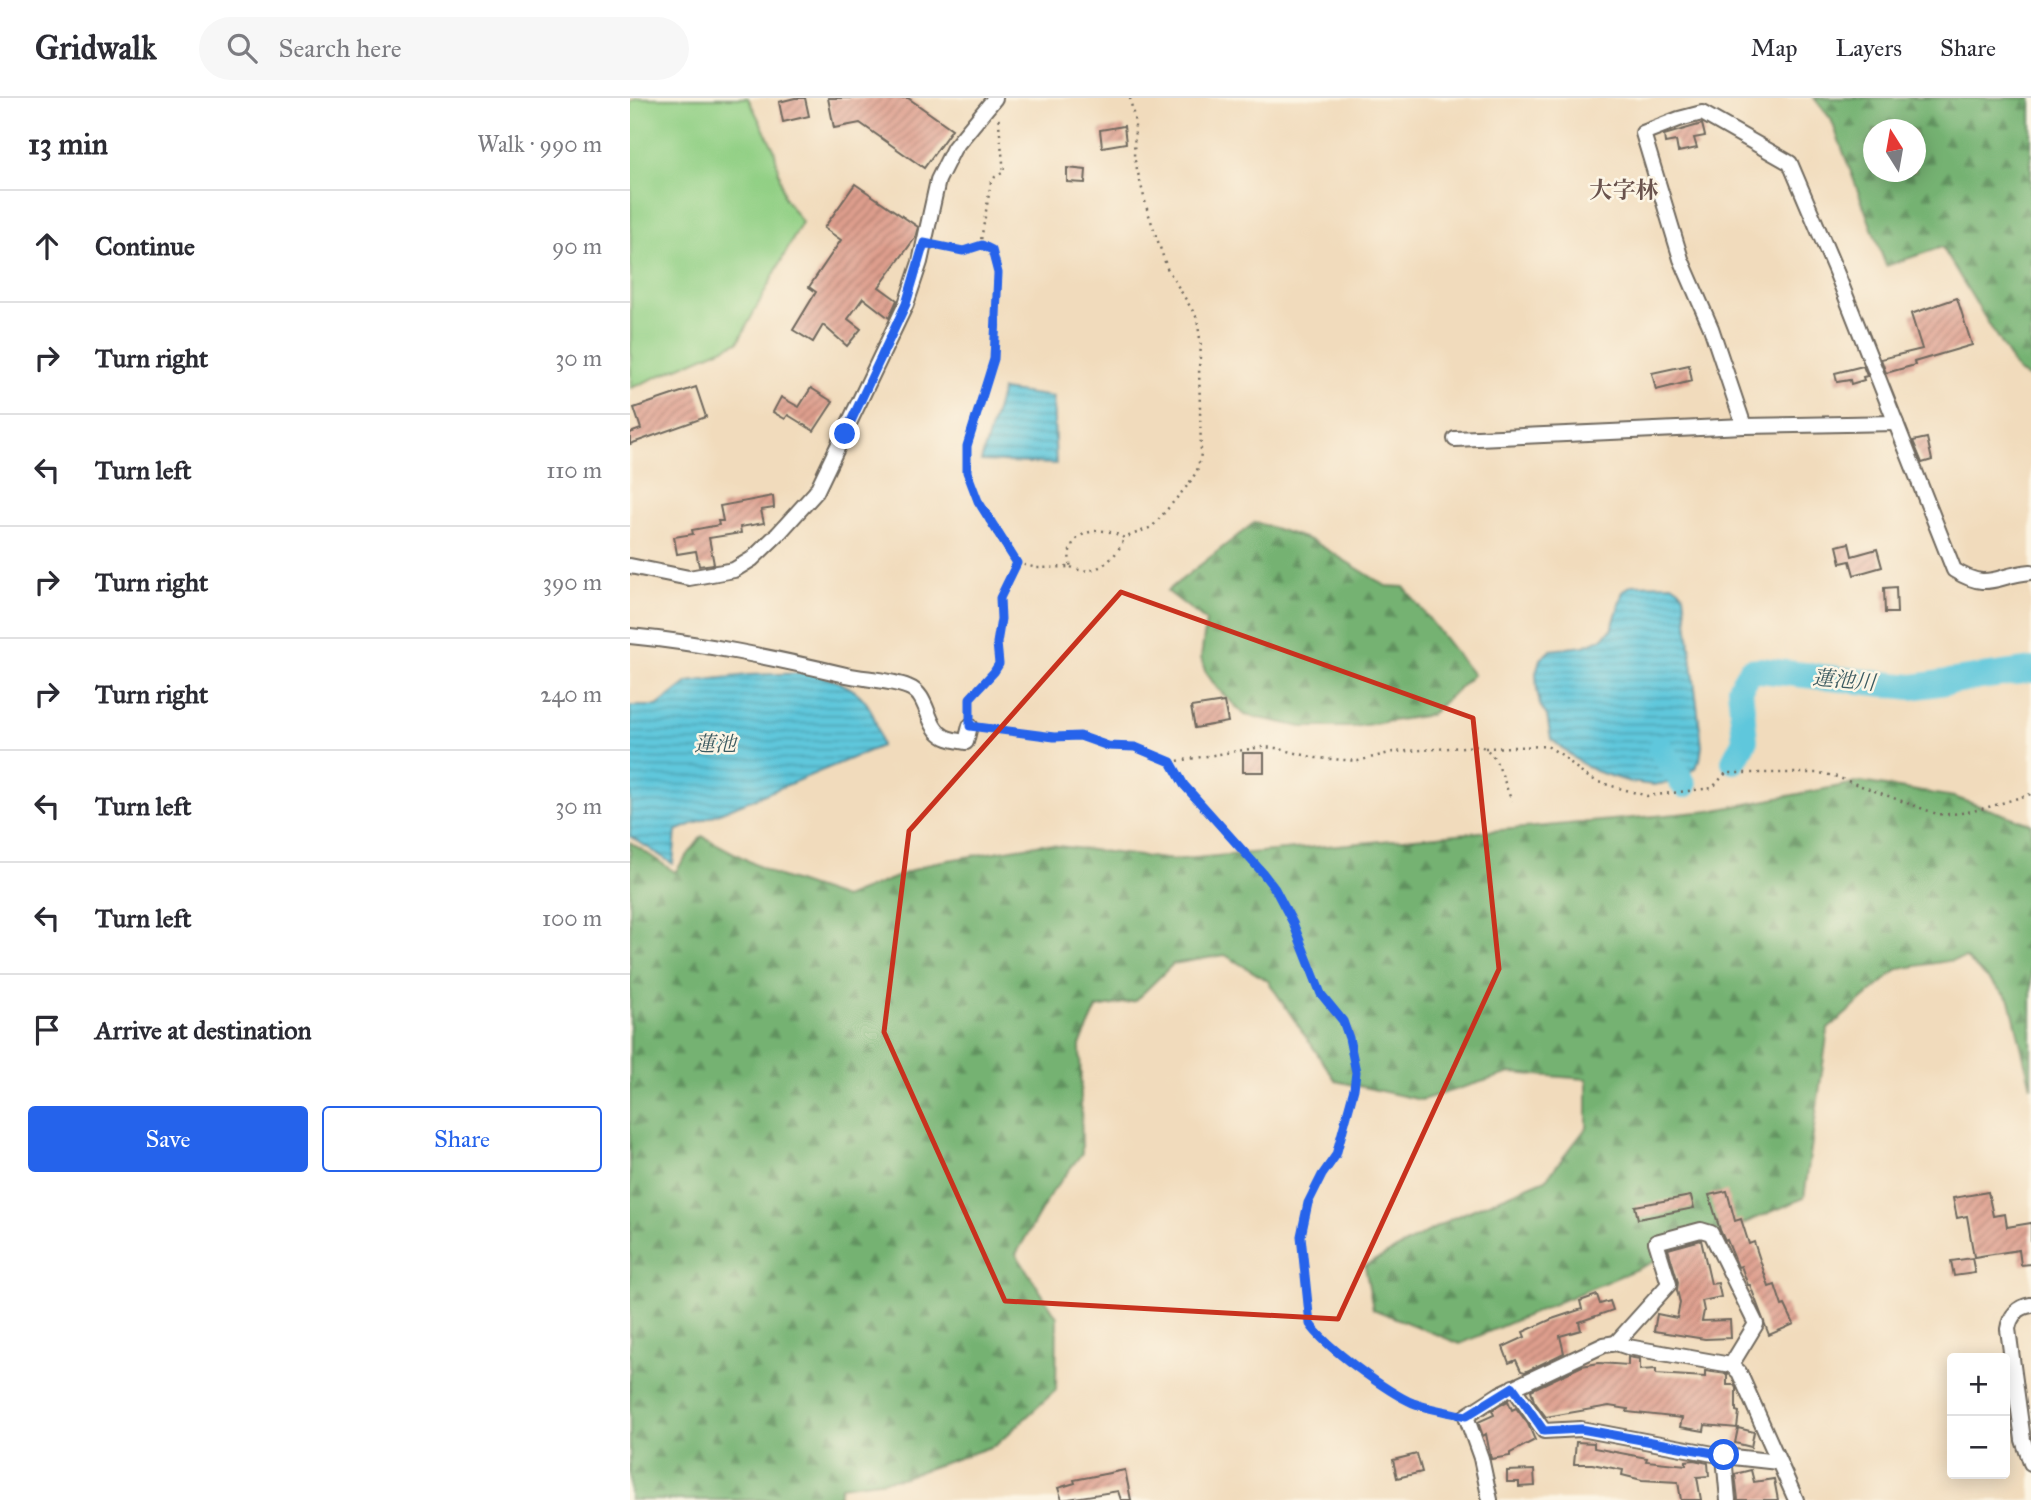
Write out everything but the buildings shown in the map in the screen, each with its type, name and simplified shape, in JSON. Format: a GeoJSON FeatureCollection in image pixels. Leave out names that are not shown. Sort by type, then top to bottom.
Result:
{"type":"FeatureCollection","features":[{"type":"Feature","properties":{"kind":"street"},"geometry":{"type":"LineString","coordinates":[[630,566],[689,578],[734,570],[752,558],[778,534],[816,492],[906,304],[924,243],[938,180],[954,148],[994,100]]}},
{"type":"Feature","properties":{"kind":"street"},"geometry":{"type":"LineString","coordinates":[[1744,426],[1711,328],[1681,259],[1643,133],[1702,113],[1790,163],[1954,570],[1970,580],[1986,583],[2018,573],[2031,572]]}},
{"type":"Feature","properties":{"kind":"street"},"geometry":{"type":"LineString","coordinates":[[1455,439],[1744,426],[1896,424]]}},
{"type":"Feature","properties":{"kind":"street"},"geometry":{"type":"LineString","coordinates":[[630,636],[748,652],[875,681],[898,683],[912,688],[921,696],[935,728],[942,736],[965,742],[970,726]]}},
{"type":"Feature","properties":{"kind":"street"},"geometry":{"type":"LineString","coordinates":[[1616,1343],[1669,1284],[1656,1242],[1701,1230],[1711,1233],[1756,1324],[1731,1365]]}},
{"type":"Feature","properties":{"kind":"street"},"geometry":{"type":"LineString","coordinates":[[2031,1305],[2015,1312],[2008,1329],[2023,1440],[2028,1461],[2031,1463]]}},
{"type":"Feature","properties":{"kind":"street"},"geometry":{"type":"LineString","coordinates":[[1490,1500],[1481,1458],[1466,1416],[1513,1387],[1604,1345],[1616,1343],[1628,1348],[1731,1365],[1739,1372],[1796,1500]]}},
{"type":"Feature","properties":{"kind":"street"},"geometry":{"type":"LineString","coordinates":[[1513,1387],[1544,1431],[1581,1429],[1778,1462]]}},
{"type":"Feature","properties":{"kind":"street"},"geometry":{"type":"LineString","coordinates":[[1724,1455],[1728,1500]]}},
{"type":"Feature","properties":{"kind":"path"},"geometry":{"type":"LineString","coordinates":[[1124,538],[1152,527],[1188,485],[1197,471],[1201,454],[1201,346],[1196,318],[1167,268],[1147,209],[1134,157],[1135,123],[1130,98]]}},
{"type":"Feature","properties":{"kind":"path"},"geometry":{"type":"LineString","coordinates":[[980,246],[991,182],[1004,172],[998,112],[994,100]]}},
{"type":"Feature","properties":{"kind":"path"},"geometry":{"type":"LineString","coordinates":[[924,243],[963,251],[982,245],[992,250],[998,273],[994,359],[967,446],[967,472],[978,501],[1017,563],[1037,568],[1070,567],[1084,571],[1102,566],[1113,558],[1124,538]]}},
{"type":"Feature","properties":{"kind":"path"},"geometry":{"type":"LineString","coordinates":[[1070,567],[1069,553],[1072,544],[1088,532],[1100,529],[1113,531],[1124,538]]}},
{"type":"Feature","properties":{"kind":"path"},"geometry":{"type":"LineString","coordinates":[[1017,563],[1000,598],[1001,619],[997,643],[999,664],[970,698],[970,726],[1054,737],[1080,736],[1108,746],[1135,747],[1171,762],[1262,747],[1316,758],[1358,761],[1393,752],[1435,748],[1547,746],[1562,755],[1583,774],[1598,782],[1647,796],[1712,788],[1726,773],[1797,772],[1834,776],[1937,814],[1970,812],[2031,794]]}},
{"type":"Feature","properties":{"kind":"path"},"geometry":{"type":"LineString","coordinates":[[1486,748],[1493,756],[1512,801]]}},
{"type":"Feature","properties":{"kind":"path"},"geometry":{"type":"LineString","coordinates":[[1171,762],[1184,785],[1275,889],[1293,923],[1321,994],[1343,1021],[1349,1038],[1356,1072],[1354,1089],[1336,1155],[1308,1203],[1301,1236],[1310,1324],[1315,1333],[1350,1362],[1399,1396],[1414,1403],[1466,1416]]}},
{"type":"Feature","properties":{"kind":"highlighted area"},"geometry":{"type":"Polygon","coordinates":[[[1121,592],[1473,718],[1499,969],[1338,1319],[1005,1301],[884,1032],[909,831],[1121,592]]]}},
{"type":"Feature","properties":{"kind":"green space"},"geometry":{"type":"Polygon","coordinates":[[[637,98],[748,98],[774,149],[784,197],[802,222],[738,342],[631,388],[630,102],[637,98]]]}},
{"type":"Feature","properties":{"kind":"green space"},"geometry":{"type":"Polygon","coordinates":[[[1814,98],[2031,98],[2031,379],[2018,372],[1942,247],[1886,266],[1831,119],[1814,98]]]}},
{"type":"Feature","properties":{"kind":"green space"},"geometry":{"type":"Polygon","coordinates":[[[1255,522],[1313,541],[1386,586],[1404,587],[1473,675],[1430,715],[1352,727],[1302,727],[1245,715],[1217,688],[1205,671],[1201,658],[1206,621],[1167,591],[1255,522]]]}},
{"type":"Feature","properties":{"kind":"green space"},"geometry":{"type":"Polygon","coordinates":[[[1861,782],[1954,797],[2031,824],[2031,1087],[2010,1000],[1966,958],[1898,969],[1828,1029],[1804,1198],[1460,1344],[1373,1309],[1365,1266],[1455,1217],[1546,1179],[1587,1127],[1587,1079],[1511,1073],[1421,1100],[1336,1081],[1268,981],[1225,955],[1173,964],[1135,1001],[1097,1008],[1080,1045],[1082,1153],[1050,1195],[1016,1254],[1057,1317],[1056,1390],[996,1445],[901,1478],[841,1486],[838,1500],[630,1500],[630,842],[675,872],[702,836],[773,874],[844,898],[931,863],[1042,844],[1173,860],[1710,811],[1861,782]]]}},
{"type":"Feature","properties":{"kind":"water"},"geometry":{"type":"Polygon","coordinates":[[[1002,390],[1053,397],[1056,464],[981,461],[1002,390]]]}},
{"type":"Feature","properties":{"kind":"water"},"geometry":{"type":"Polygon","coordinates":[[[1672,584],[1684,595],[1702,746],[1700,760],[1695,768],[1677,781],[1653,785],[1630,782],[1595,771],[1551,739],[1547,716],[1540,705],[1536,673],[1540,659],[1551,650],[1584,646],[1601,639],[1612,629],[1623,591],[1632,585],[1672,584]]]}},
{"type":"Feature","properties":{"kind":"water","name":"蓮池"},"geometry":{"type":"Polygon","coordinates":[[[811,673],[840,683],[861,696],[874,716],[881,746],[676,831],[673,864],[630,836],[630,706],[657,706],[688,682],[748,675],[811,673]]]}},
{"type":"Feature","properties":{"kind":"waterway","name":"蓮池川"},"geometry":{"type":"LineString","coordinates":[[1734,761],[1745,740],[1740,688],[1750,671],[1912,687],[2031,670]]}},
{"type":"Feature","properties":{"kind":"waterway","name":"蓮池川"},"geometry":{"type":"LineString","coordinates":[[1661,749],[1684,785]]}},
{"type":"Feature","properties":{"kind":"district","name":"大字林"},"geometry":{"type":"Point","coordinates":[1624,190]}},
{"type":"Feature","properties":{"kind":"route"},"geometry":{"type":"LineString","coordinates":[[845,434],[906,304],[924,243],[963,251],[982,245],[992,250],[998,273],[994,359],[967,446],[967,472],[978,501],[1017,563],[1002,591],[998,606],[1001,619],[997,643],[999,664],[968,702],[970,726],[1054,737],[1080,736],[1108,746],[1135,747],[1171,762],[1184,785],[1275,889],[1293,923],[1321,994],[1343,1021],[1356,1072],[1336,1155],[1308,1203],[1301,1236],[1306,1304],[1310,1324],[1315,1333],[1350,1362],[1399,1396],[1414,1403],[1466,1416],[1513,1387],[1544,1431],[1581,1429],[1724,1455]]}}]}
